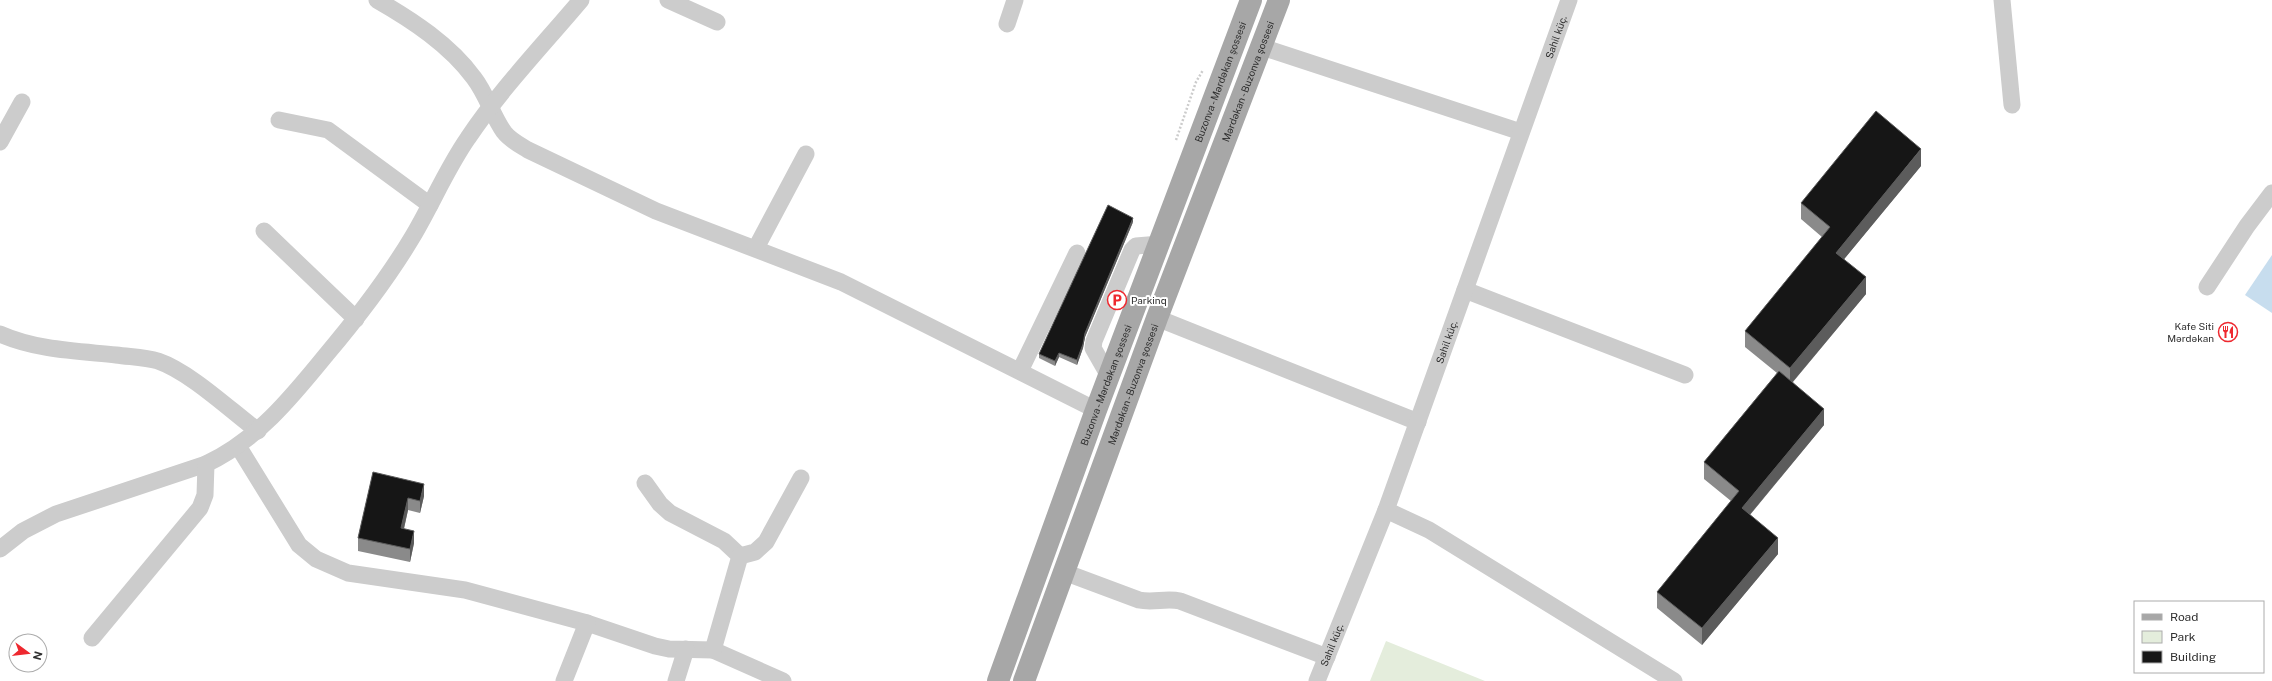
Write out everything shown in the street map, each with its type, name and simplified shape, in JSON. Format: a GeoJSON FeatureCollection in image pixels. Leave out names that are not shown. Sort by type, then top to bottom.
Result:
{"type":"FeatureCollection","features":[{"type":"Feature","properties":{"kind":"main road","name":"Buzonva - Mərdəkan şossesi"},"geometry":{"type":"LineString","coordinates":[[998,681],[1096,410],[1251,0]]}},
{"type":"Feature","properties":{"kind":"main road","name":"Mərdəkan - Buzonva şossesi"},"geometry":{"type":"LineString","coordinates":[[1024,681],[1158,318],[1279,0]]}},
{"type":"Feature","properties":{"kind":"street"},"geometry":{"type":"LineString","coordinates":[[377,0],[442,44],[473,76],[492,107],[504,131],[511,139],[528,150],[656,211],[756,248],[841,282],[1096,410]]}},
{"type":"Feature","properties":{"kind":"street"},"geometry":{"type":"LineString","coordinates":[[0,549],[23,531],[56,514],[206,464],[238,446],[258,431],[292,396],[356,319],[402,255],[458,154],[492,107],[581,0]]}},
{"type":"Feature","properties":{"kind":"street"},"geometry":{"type":"LineString","coordinates":[[668,0],[716,22]]}},
{"type":"Feature","properties":{"kind":"street"},"geometry":{"type":"LineString","coordinates":[[1007,24],[1015,0]]}},
{"type":"Feature","properties":{"kind":"street","name":"Sahil küç."},"geometry":{"type":"LineString","coordinates":[[1317,681],[1386,510],[1520,132],[1569,0]]}},
{"type":"Feature","properties":{"kind":"street"},"geometry":{"type":"LineString","coordinates":[[2002,0],[2012,105]]}},
{"type":"Feature","properties":{"kind":"street"},"geometry":{"type":"LineString","coordinates":[[1262,47],[1520,132]]}},
{"type":"Feature","properties":{"kind":"street"},"geometry":{"type":"LineString","coordinates":[[0,142],[22,102]]}},
{"type":"Feature","properties":{"kind":"street"},"geometry":{"type":"LineString","coordinates":[[279,120],[328,130],[430,205]]}},
{"type":"Feature","properties":{"kind":"street"},"geometry":{"type":"LineString","coordinates":[[756,248],[806,154]]}},
{"type":"Feature","properties":{"kind":"street"},"geometry":{"type":"LineString","coordinates":[[2207,287],[2247,226],[2272,193]]}},
{"type":"Feature","properties":{"kind":"street"},"geometry":{"type":"LineString","coordinates":[[264,231],[356,319]]}},
{"type":"Feature","properties":{"kind":"street"},"geometry":{"type":"LineString","coordinates":[[1020,371],[1077,253]]}},
{"type":"Feature","properties":{"kind":"street"},"geometry":{"type":"LineString","coordinates":[[1465,290],[1685,375]]}},
{"type":"Feature","properties":{"kind":"street"},"geometry":{"type":"LineString","coordinates":[[1158,318],[1418,422]]}},
{"type":"Feature","properties":{"kind":"street"},"geometry":{"type":"LineString","coordinates":[[0,334],[28,344],[50,348],[140,358],[167,364],[181,372],[258,431]]}},
{"type":"Feature","properties":{"kind":"street"},"geometry":{"type":"LineString","coordinates":[[238,446],[299,546],[316,559],[348,573],[466,590],[587,623],[655,646],[713,650],[783,681]]}},
{"type":"Feature","properties":{"kind":"street"},"geometry":{"type":"LineString","coordinates":[[92,638],[200,508],[205,495],[206,464]]}},
{"type":"Feature","properties":{"kind":"street"},"geometry":{"type":"LineString","coordinates":[[740,556],[755,552],[766,542],[801,478]]}},
{"type":"Feature","properties":{"kind":"street"},"geometry":{"type":"LineString","coordinates":[[645,483],[660,504],[670,513],[724,542],[740,556]]}},
{"type":"Feature","properties":{"kind":"street"},"geometry":{"type":"LineString","coordinates":[[1386,510],[1429,530],[1674,681]]}},
{"type":"Feature","properties":{"kind":"street"},"geometry":{"type":"LineString","coordinates":[[713,650],[740,556]]}},
{"type":"Feature","properties":{"kind":"street"},"geometry":{"type":"LineString","coordinates":[[1064,572],[1139,600],[1148,602],[1168,598],[1180,601],[1327,657]]}},
{"type":"Feature","properties":{"kind":"street"},"geometry":{"type":"LineString","coordinates":[[564,681],[587,623]]}},
{"type":"Feature","properties":{"kind":"street"},"geometry":{"type":"LineString","coordinates":[[676,681],[686,649]]}},
{"type":"Feature","properties":{"kind":"green space"},"geometry":{"type":"Polygon","coordinates":[[[1386,641],[1485,681],[1370,681],[1386,641]]]}},
{"type":"Feature","properties":{"kind":"water"},"geometry":{"type":"Polygon","coordinates":[[[2272,255],[2272,313],[2245,295],[2272,255]]]}},
{"type":"Feature","properties":{"kind":"building"},"geometry":{"type":"Polygon","coordinates":[[[1876,111],[1921,149],[1836,253],[1866,277],[1790,368],[1745,331],[1830,227],[1801,203],[1876,111]]]}},
{"type":"Feature","properties":{"kind":"building"},"geometry":{"type":"Polygon","coordinates":[[[1108,205],[1133,218],[1085,333],[1083,344],[1077,360],[1059,353],[1055,361],[1039,354],[1108,205]]]}},
{"type":"Feature","properties":{"kind":"building"},"geometry":{"type":"Polygon","coordinates":[[[1779,371],[1824,409],[1742,508],[1778,538],[1702,628],[1657,592],[1739,491],[1704,462],[1779,371]]]}},
{"type":"Feature","properties":{"kind":"building"},"geometry":{"type":"Polygon","coordinates":[[[373,472],[424,484],[420,501],[408,498],[401,528],[414,531],[410,549],[358,538],[373,472]]]}},
{"type":"Feature","properties":{"kind":"place","name":"Parkinq"},"geometry":{"type":"Point","coordinates":[1117,300]}},
{"type":"Feature","properties":{"kind":"place","name":"Kafe Siti Mərdəkan"},"geometry":{"type":"Point","coordinates":[2228,332]}}]}
